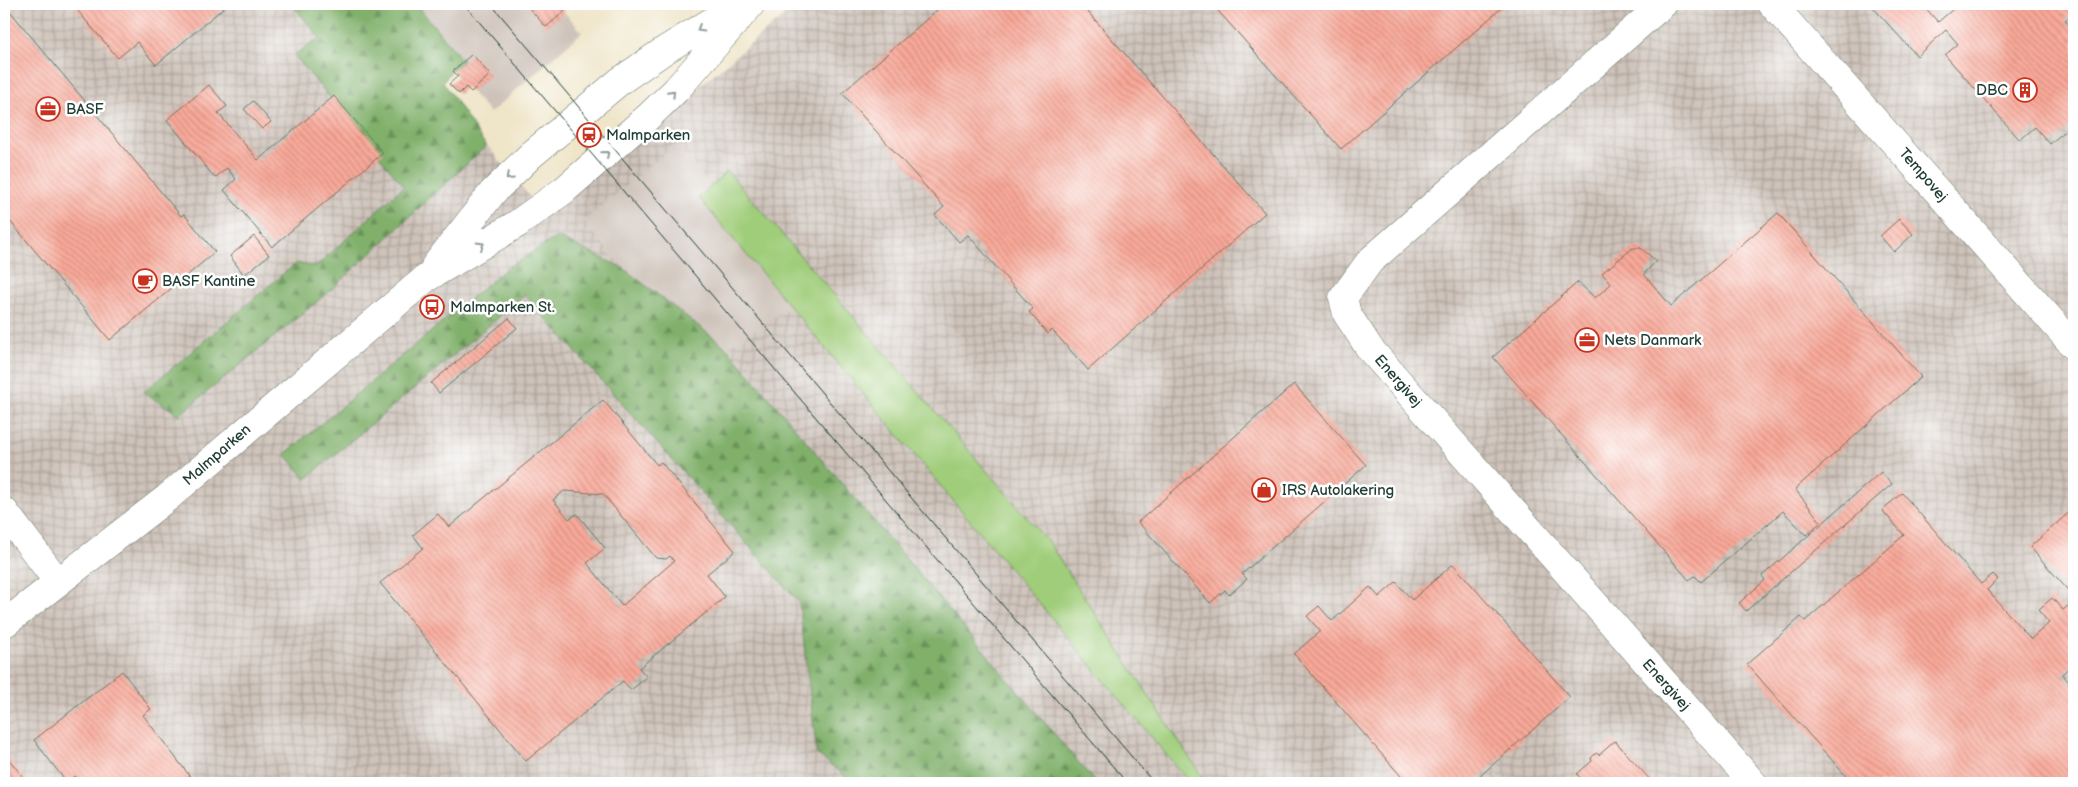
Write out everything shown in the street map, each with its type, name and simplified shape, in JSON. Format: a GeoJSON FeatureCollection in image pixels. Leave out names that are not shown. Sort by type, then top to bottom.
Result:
{"type":"FeatureCollection","features":[{"type":"Feature","properties":{"kind":"street","name":"Malmparken"},"geometry":{"type":"LineString","coordinates":[[424,279],[494,192],[531,155],[620,81],[665,50],[742,4]]}},
{"type":"Feature","properties":{"kind":"street","name":"Malmparken"},"geometry":{"type":"LineString","coordinates":[[4,624],[167,498],[424,279],[517,224],[563,191],[676,90],[751,4]]}},
{"type":"Feature","properties":{"kind":"street","name":"Energivej"},"geometry":{"type":"LineString","coordinates":[[1663,4],[1370,262],[1343,298],[1347,314],[1370,349],[1754,783]]}},
{"type":"Feature","properties":{"kind":"street","name":"Tempovej"},"geometry":{"type":"LineString","coordinates":[[1772,4],[2074,346]]}},
{"type":"Feature","properties":{"kind":"street"},"geometry":{"type":"LineString","coordinates":[[4,511],[58,582]]}},
{"type":"Feature","properties":{"kind":"shaded area"},"geometry":{"type":"Polygon","coordinates":[[[4,4],[369,4],[545,215],[798,4],[2074,4],[2074,783],[4,783],[4,4]]]}},
{"type":"Feature","properties":{"kind":"shaded area"},"geometry":{"type":"Polygon","coordinates":[[[416,4],[557,4],[582,32],[490,113],[452,70],[463,61],[416,4]]]}},
{"type":"Feature","properties":{"kind":"shaded area"},"geometry":{"type":"Polygon","coordinates":[[[676,144],[711,186],[699,198],[790,307],[727,348],[623,268],[583,221],[676,144]]]}},
{"type":"Feature","properties":{"kind":"green space"},"geometry":{"type":"Polygon","coordinates":[[[292,4],[416,4],[463,61],[452,70],[443,82],[486,146],[330,291],[179,415],[144,392],[296,263],[316,267],[404,186],[294,55],[320,38],[292,4]]]}},
{"type":"Feature","properties":{"kind":"green space"},"geometry":{"type":"Polygon","coordinates":[[[727,171],[1049,543],[1206,783],[1190,783],[699,198],[727,171]]]}},
{"type":"Feature","properties":{"kind":"green space"},"geometry":{"type":"Polygon","coordinates":[[[557,237],[623,268],[727,348],[1096,783],[854,783],[817,754],[799,602],[525,295],[306,479],[285,454],[507,268],[557,237]]]}},
{"type":"Feature","properties":{"kind":"building","name":"BASF"},"geometry":{"type":"Polygon","coordinates":[[[4,4],[181,216],[184,214],[215,252],[110,340],[4,214],[4,4]]]}},
{"type":"Feature","properties":{"kind":"building"},"geometry":{"type":"Polygon","coordinates":[[[72,4],[228,4],[156,65],[137,42],[118,58],[72,4]]]}},
{"type":"Feature","properties":{"kind":"building"},"geometry":{"type":"Polygon","coordinates":[[[532,4],[564,4],[561,6],[565,11],[546,27],[528,7],[532,4]]]}},
{"type":"Feature","properties":{"kind":"building"},"geometry":{"type":"Polygon","coordinates":[[[944,4],[1081,4],[1265,213],[1088,370],[1052,330],[1048,334],[1029,312],[1033,309],[968,235],[959,242],[935,215],[944,207],[842,93],[944,4]]]}},
{"type":"Feature","properties":{"kind":"building"},"geometry":{"type":"Polygon","coordinates":[[[1212,4],[1506,4],[1341,149],[1212,4]]]}},
{"type":"Feature","properties":{"kind":"building","name":"DBC"},"geometry":{"type":"Polygon","coordinates":[[[1870,4],[1922,4],[1938,22],[1959,4],[2074,4],[2074,12],[2065,20],[2074,31],[2074,123],[2050,144],[2035,127],[2020,140],[1945,55],[1958,44],[1946,30],[1917,56],[1870,4]]]}},
{"type":"Feature","properties":{"kind":"building"},"geometry":{"type":"Polygon","coordinates":[[[472,54],[490,75],[471,92],[466,87],[459,94],[449,84],[458,76],[453,71],[472,54]]]}},
{"type":"Feature","properties":{"kind":"building"},"geometry":{"type":"Polygon","coordinates":[[[209,85],[227,106],[218,113],[258,160],[334,96],[383,153],[272,247],[224,190],[236,179],[227,168],[215,178],[167,120],[209,85]]]}},
{"type":"Feature","properties":{"kind":"building"},"geometry":{"type":"Polygon","coordinates":[[[253,101],[271,122],[262,129],[244,109],[253,101]]]}},
{"type":"Feature","properties":{"kind":"building"},"geometry":{"type":"Polygon","coordinates":[[[1778,213],[1921,377],[1795,489],[1821,522],[1806,535],[1783,511],[1701,582],[1695,576],[1689,580],[1493,357],[1578,282],[1595,298],[1611,284],[1602,273],[1633,248],[1641,248],[1656,261],[1644,274],[1671,306],[1778,213]]]}},
{"type":"Feature","properties":{"kind":"building"},"geometry":{"type":"Polygon","coordinates":[[[1899,219],[1913,234],[1894,252],[1880,236],[1899,219]]]}},
{"type":"Feature","properties":{"kind":"building"},"geometry":{"type":"Polygon","coordinates":[[[254,236],[269,255],[244,275],[230,256],[254,236]]]}},
{"type":"Feature","properties":{"kind":"building"},"geometry":{"type":"Polygon","coordinates":[[[436,297],[441,301],[430,310],[426,305],[436,297]]]}},
{"type":"Feature","properties":{"kind":"building"},"geometry":{"type":"Polygon","coordinates":[[[509,318],[517,328],[439,393],[431,383],[509,318]]]}},
{"type":"Feature","properties":{"kind":"building"},"geometry":{"type":"Polygon","coordinates":[[[1294,384],[1366,465],[1242,574],[1247,579],[1229,595],[1225,590],[1210,603],[1138,522],[1294,384]]]}},
{"type":"Feature","properties":{"kind":"building"},"geometry":{"type":"Polygon","coordinates":[[[603,400],[657,465],[661,462],[735,551],[707,574],[725,597],[639,668],[647,677],[631,690],[623,681],[526,761],[380,583],[423,548],[413,535],[438,514],[449,527],[603,400]],[[564,491],[553,500],[569,519],[577,514],[605,548],[587,563],[622,606],[674,561],[670,556],[666,559],[656,558],[603,494],[564,491]]]}},
{"type":"Feature","properties":{"kind":"building"},"geometry":{"type":"Polygon","coordinates":[[[1881,472],[1892,484],[1746,611],[1739,603],[1765,580],[1762,576],[1881,472]]]}},
{"type":"Feature","properties":{"kind":"building"},"geometry":{"type":"Polygon","coordinates":[[[1902,493],[1981,584],[1993,574],[1998,579],[1987,590],[2031,639],[2049,623],[2038,610],[2052,598],[2063,610],[2074,601],[2074,663],[2062,674],[2074,688],[2074,776],[2066,783],[1852,783],[1747,664],[1801,617],[1805,621],[1904,535],[1882,510],[1902,493]]]}},
{"type":"Feature","properties":{"kind":"building"},"geometry":{"type":"Polygon","coordinates":[[[2074,508],[2074,597],[2030,547],[2074,508]]]}},
{"type":"Feature","properties":{"kind":"building"},"geometry":{"type":"Polygon","coordinates":[[[1453,564],[1570,697],[1472,783],[1407,783],[1294,654],[1320,631],[1307,616],[1319,606],[1332,621],[1370,587],[1379,597],[1396,582],[1412,600],[1453,564]]]}},
{"type":"Feature","properties":{"kind":"building"},"geometry":{"type":"Polygon","coordinates":[[[122,671],[151,709],[143,715],[195,783],[80,783],[75,776],[67,783],[34,740],[122,671]]]}},
{"type":"Feature","properties":{"kind":"building"},"geometry":{"type":"Polygon","coordinates":[[[1615,741],[1653,783],[1585,783],[1577,774],[1592,761],[1591,758],[1596,753],[1599,755],[1615,741]]]}},
{"type":"Feature","properties":{"kind":"building"},"geometry":{"type":"Polygon","coordinates":[[[8,758],[28,783],[7,783],[4,779],[4,761],[8,758]]]}},
{"type":"Feature","properties":{"kind":"tram line"},"geometry":{"type":"LineString","coordinates":[[464,4],[1127,783]]}},
{"type":"Feature","properties":{"kind":"tram line"},"geometry":{"type":"LineString","coordinates":[[491,4],[1154,783]]}},
{"type":"Feature","properties":{"kind":"place","name":"DBC"},"geometry":{"type":"Point","coordinates":[2025,90]}},
{"type":"Feature","properties":{"kind":"place","name":"BASF"},"geometry":{"type":"Point","coordinates":[48,109]}},
{"type":"Feature","properties":{"kind":"place","name":"Malmparken"},"geometry":{"type":"Point","coordinates":[589,135]}},
{"type":"Feature","properties":{"kind":"place","name":"BASF Kantine"},"geometry":{"type":"Point","coordinates":[145,281]}},
{"type":"Feature","properties":{"kind":"place","name":"Malmparken St."},"geometry":{"type":"Point","coordinates":[432,307]}},
{"type":"Feature","properties":{"kind":"place","name":"Nets Danmark"},"geometry":{"type":"Point","coordinates":[1587,340]}},
{"type":"Feature","properties":{"kind":"place","name":"IRS Autolakering"},"geometry":{"type":"Point","coordinates":[1264,490]}}]}
